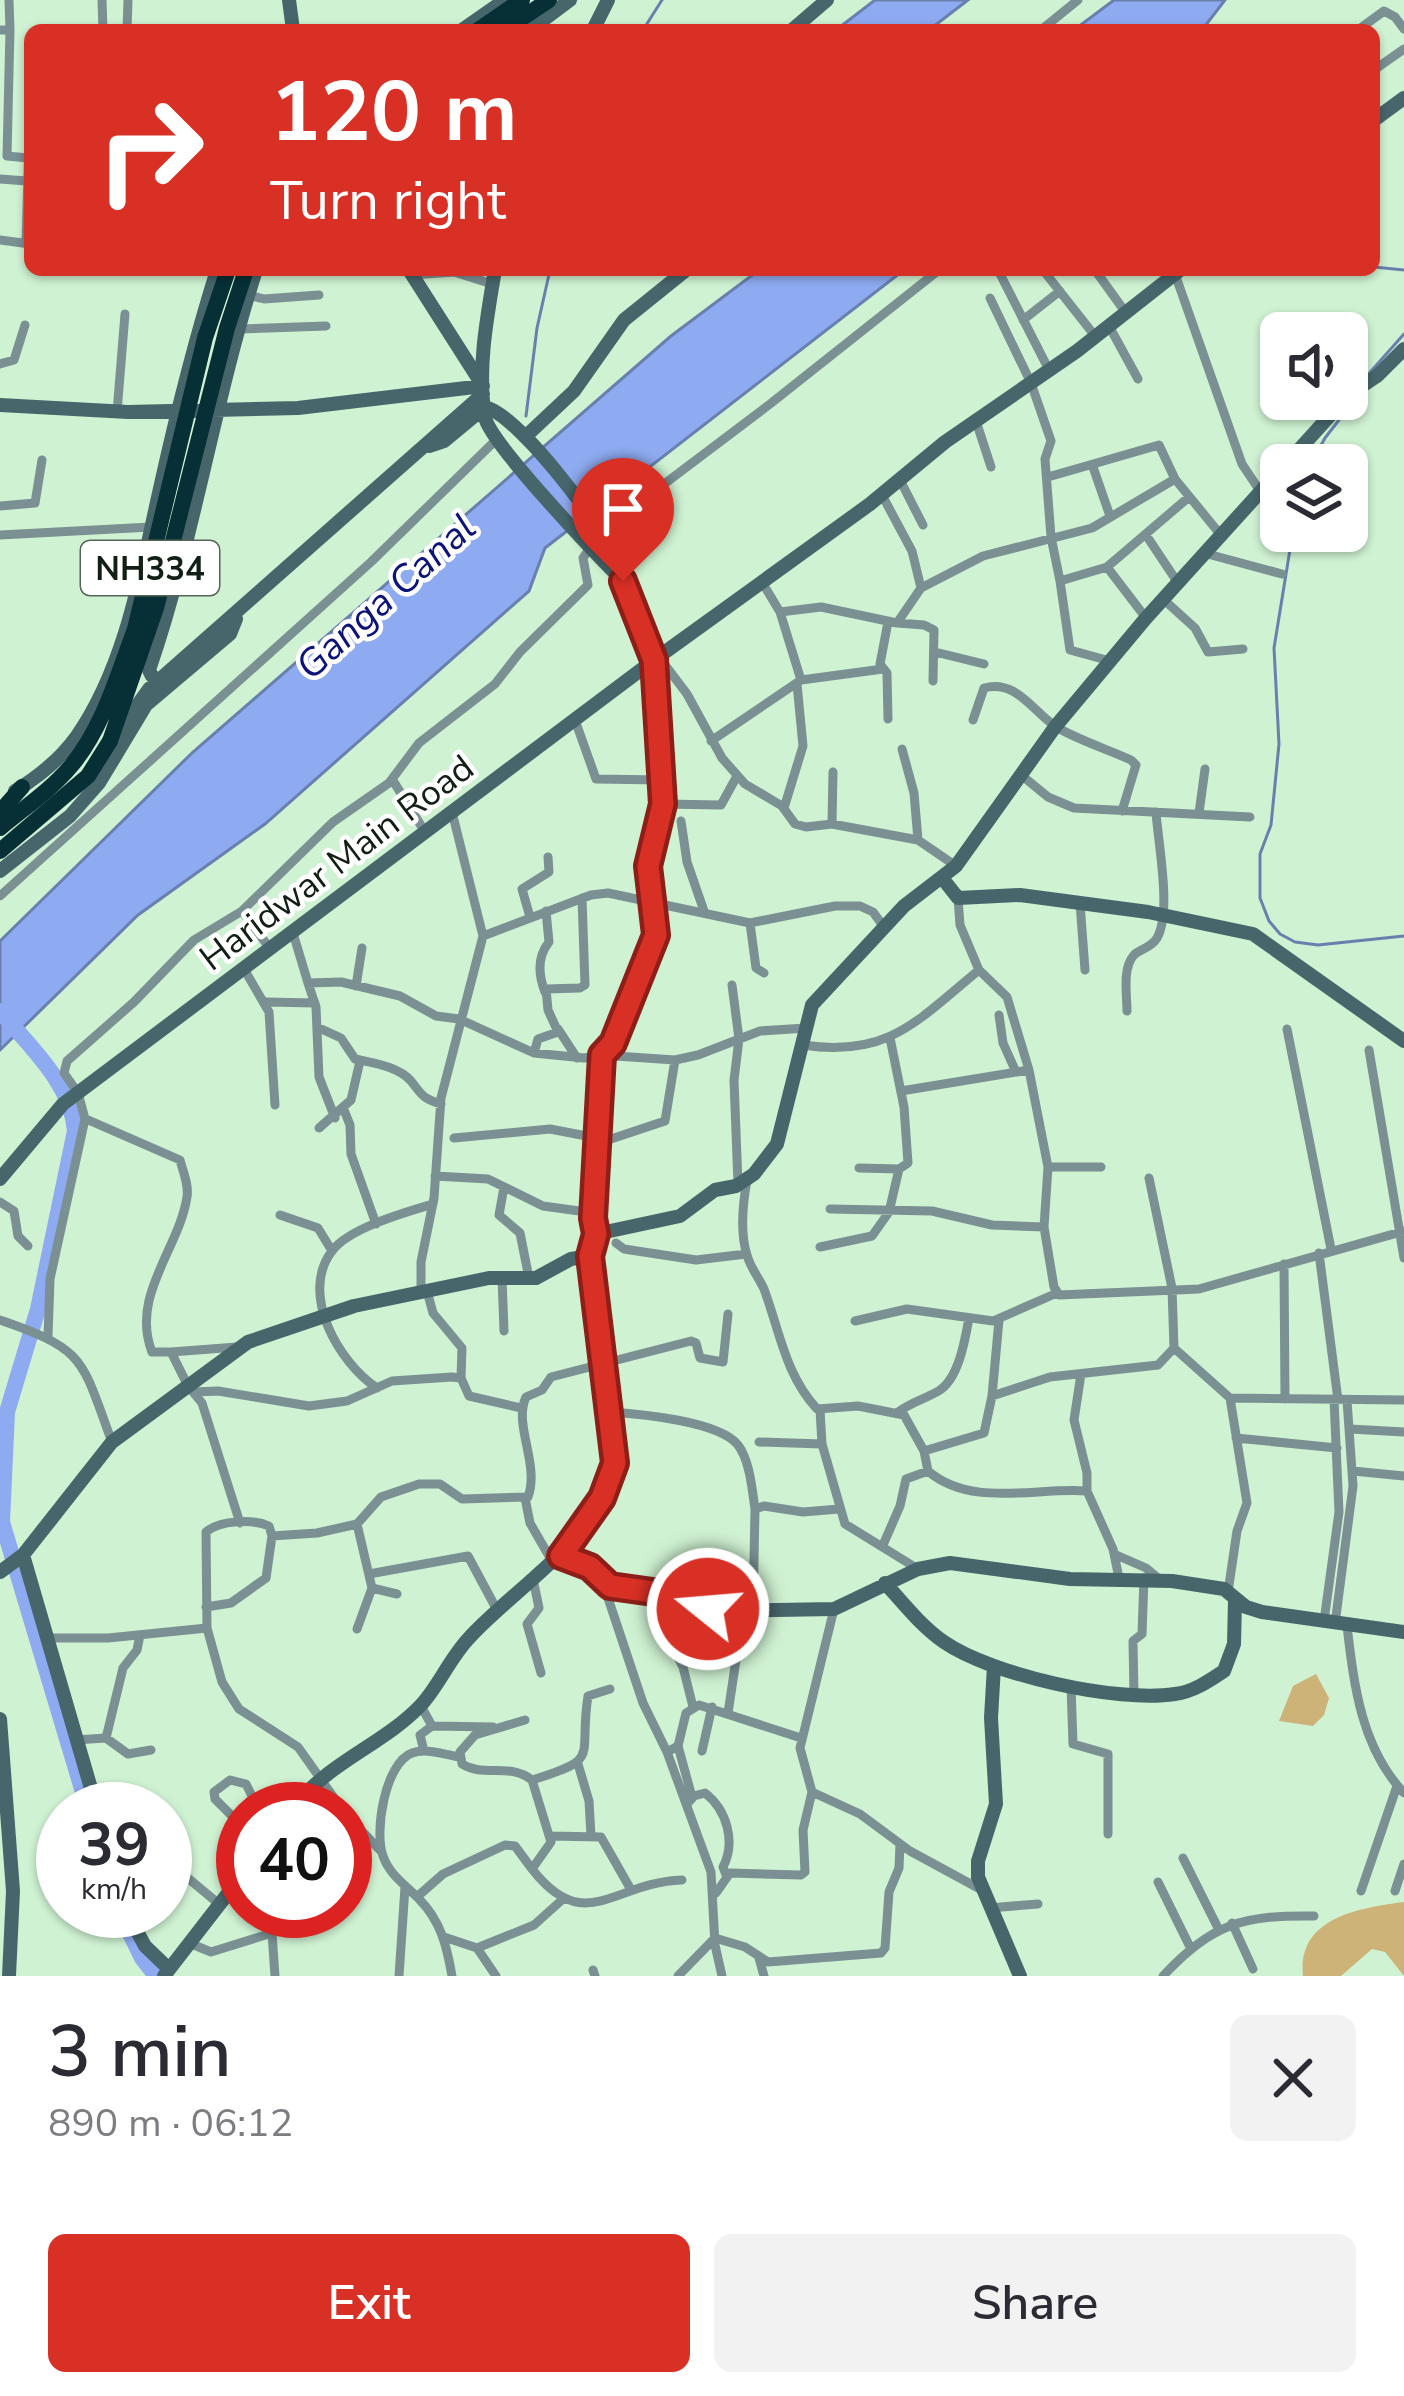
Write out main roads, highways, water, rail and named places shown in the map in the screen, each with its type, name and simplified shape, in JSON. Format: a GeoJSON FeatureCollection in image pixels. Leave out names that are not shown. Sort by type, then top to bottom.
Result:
{"type":"FeatureCollection","features":[{"type":"Feature","properties":{"kind":"highway"},"geometry":{"type":"LineString","coordinates":[[487,24],[522,0]]}},
{"type":"Feature","properties":{"kind":"highway"},"geometry":{"type":"LineString","coordinates":[[513,24],[549,0]]}},
{"type":"Feature","properties":{"kind":"highway","name":"NH334"},"geometry":{"type":"LineString","coordinates":[[0,828],[73,764],[93,734],[118,674],[135,629],[206,338],[226,276]]}},
{"type":"Feature","properties":{"kind":"highway","name":"NH334"},"geometry":{"type":"LineString","coordinates":[[0,851],[72,791],[110,742],[156,608],[226,328],[244,276]]}},
{"type":"Feature","properties":{"kind":"highway"},"geometry":{"type":"LineString","coordinates":[[0,812],[22,787]]}},
{"type":"Feature","properties":{"kind":"water"},"geometry":{"type":"Polygon","coordinates":[[[875,0],[968,0],[937,24],[844,24],[875,0]]]}},
{"type":"Feature","properties":{"kind":"water"},"geometry":{"type":"Polygon","coordinates":[[[1114,0],[1225,0],[1207,24],[1082,24],[1114,0]]]}},
{"type":"Feature","properties":{"kind":"water","name":"Ganga Canal"},"geometry":{"type":"Polygon","coordinates":[[[751,276],[896,276],[545,548],[529,591],[265,824],[138,915],[0,1050],[0,941],[193,752],[671,336],[751,276]]]}},
{"type":"Feature","properties":{"kind":"waterway"},"geometry":{"type":"LineString","coordinates":[[647,24],[662,0]]}},
{"type":"Feature","properties":{"kind":"waterway"},"geometry":{"type":"LineString","coordinates":[[1380,268],[1404,270]]}},
{"type":"Feature","properties":{"kind":"waterway"},"geometry":{"type":"LineString","coordinates":[[526,416],[549,276]]}},
{"type":"Feature","properties":{"kind":"waterway"},"geometry":{"type":"LineString","coordinates":[[1368,375],[1404,334]]}},
{"type":"Feature","properties":{"kind":"waterway"},"geometry":{"type":"LineString","coordinates":[[1322,444],[1339,420]]}},
{"type":"Feature","properties":{"kind":"waterway"},"geometry":{"type":"LineString","coordinates":[[1290,552],[1274,648],[1279,744],[1271,825],[1260,854],[1260,898],[1269,921],[1295,942],[1318,945],[1404,936]]}},
{"type":"Feature","properties":{"kind":"waterway"},"geometry":{"type":"LineString","coordinates":[[0,1011],[57,1081],[75,1131],[38,1309],[7,1412],[2,1522],[80,1782]]}},
{"type":"Feature","properties":{"kind":"waterway"},"geometry":{"type":"LineString","coordinates":[[132,1938],[156,1976]]}}]}
